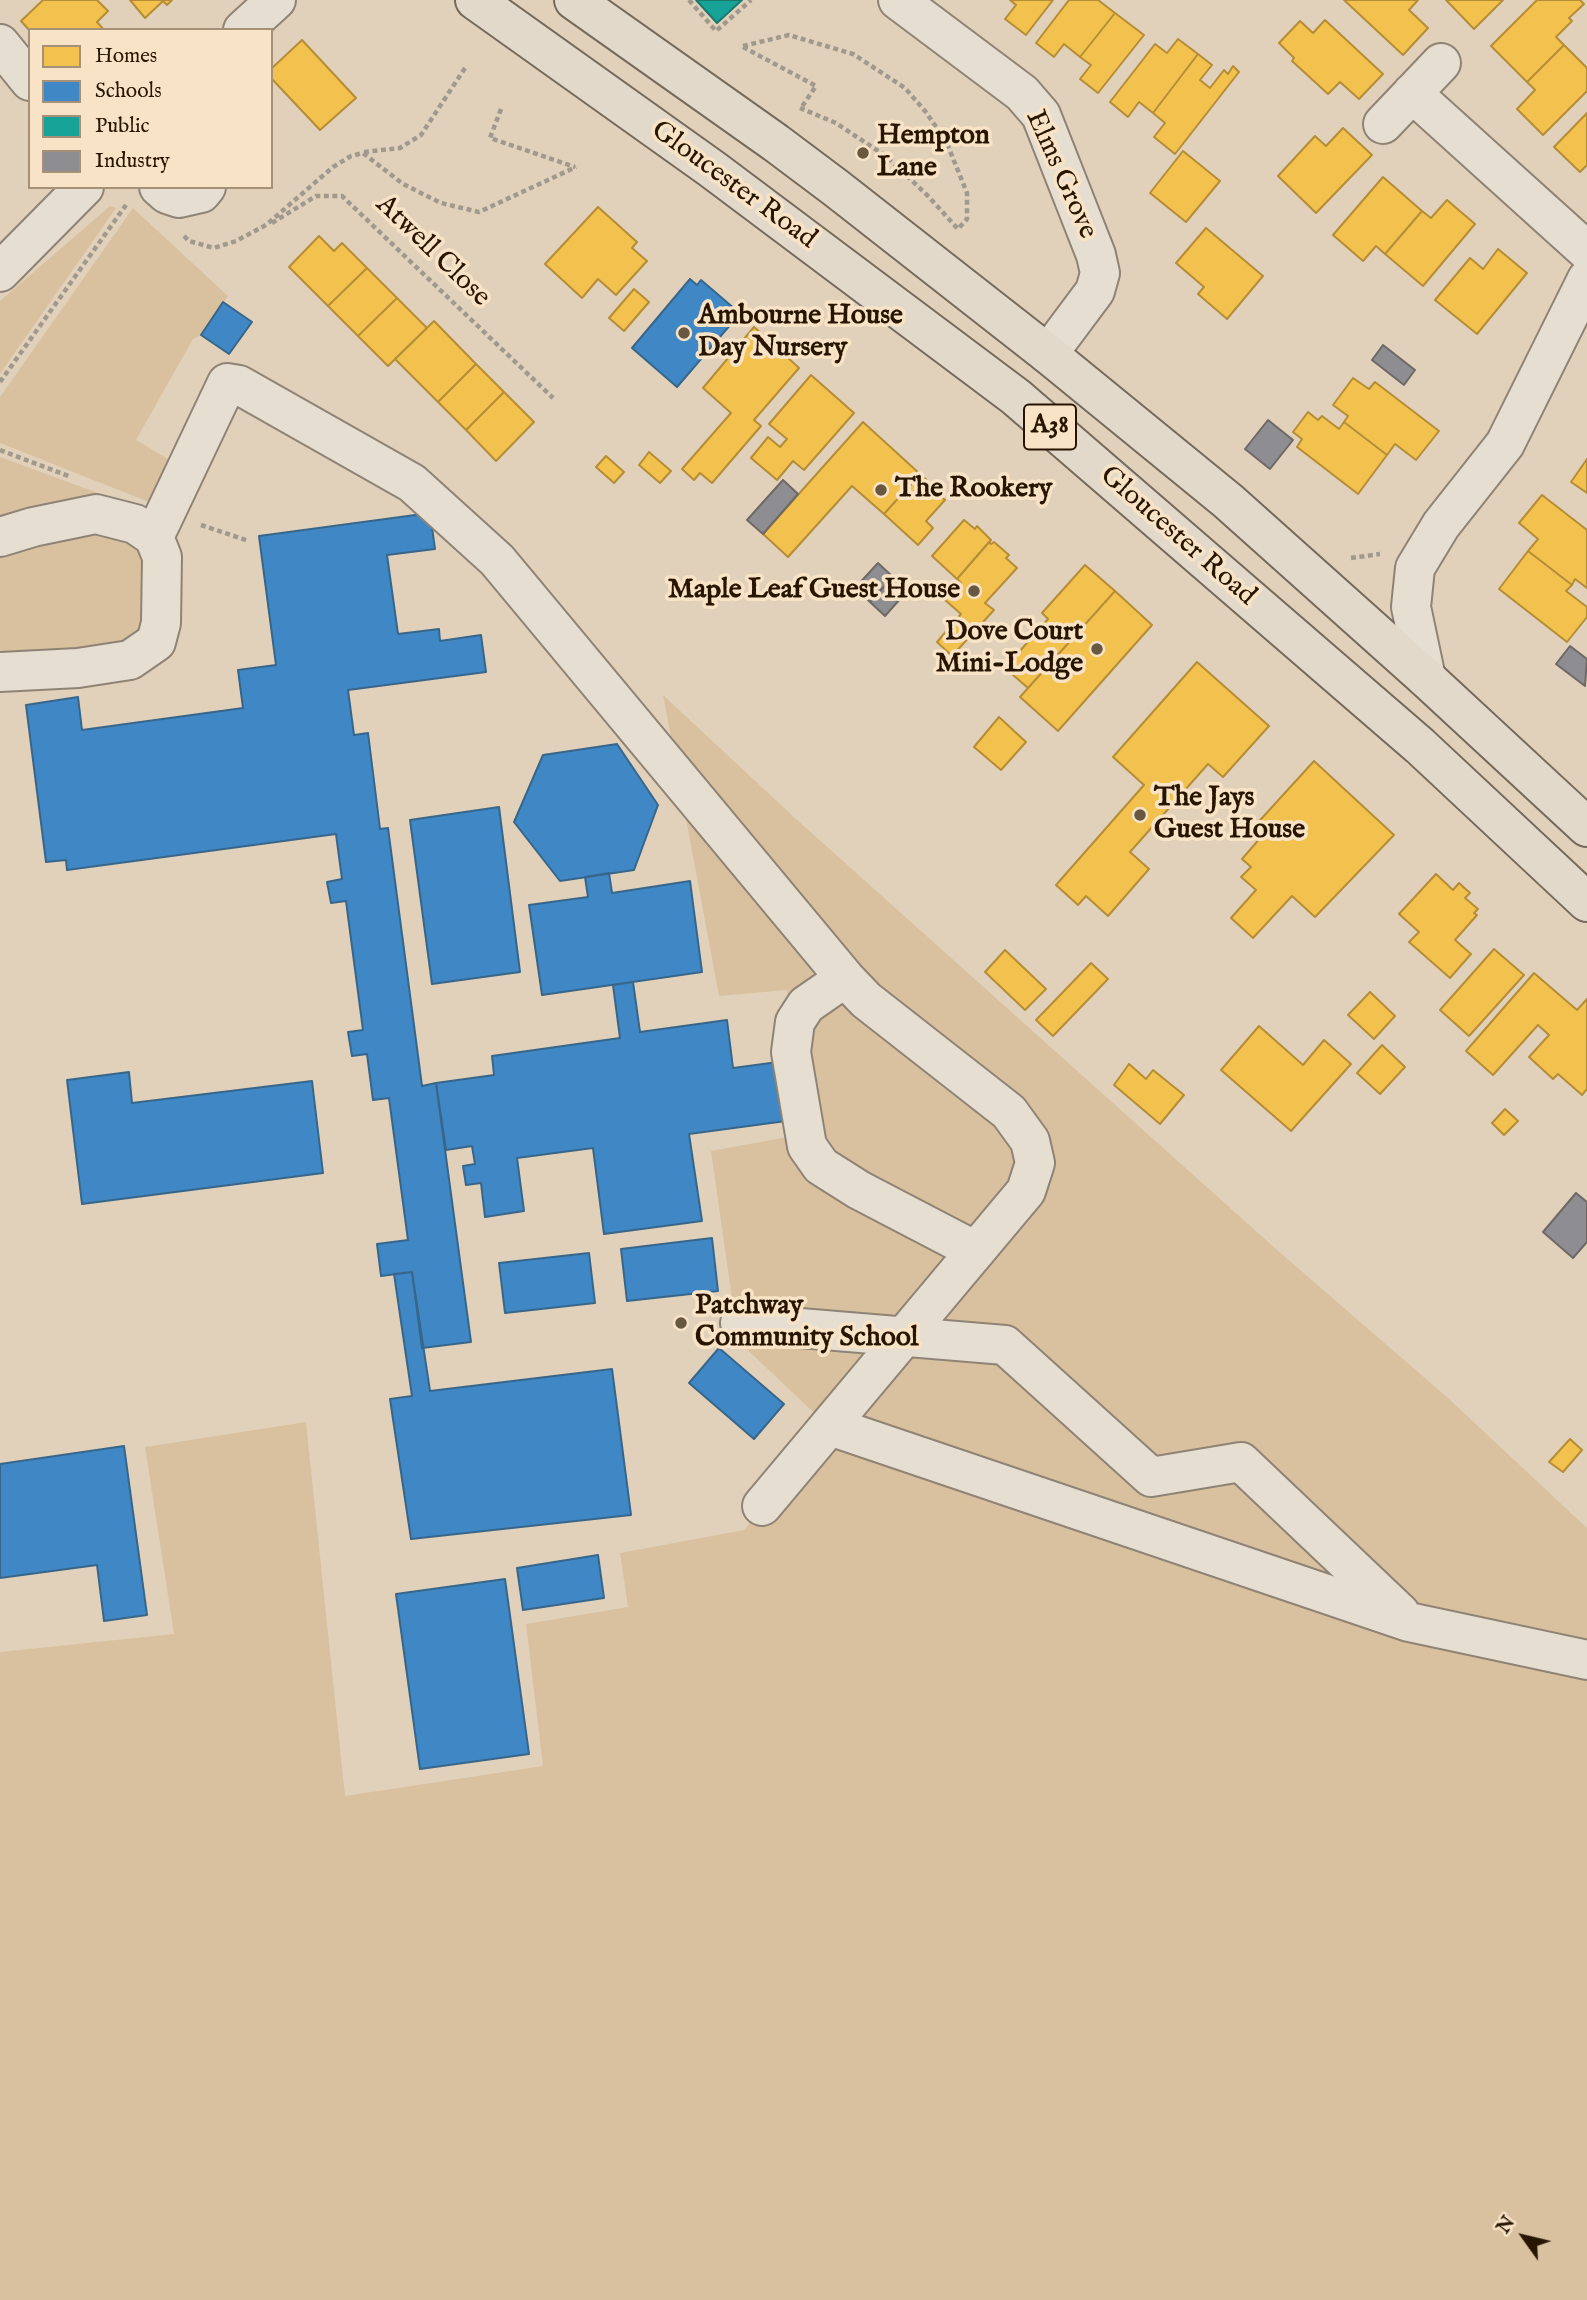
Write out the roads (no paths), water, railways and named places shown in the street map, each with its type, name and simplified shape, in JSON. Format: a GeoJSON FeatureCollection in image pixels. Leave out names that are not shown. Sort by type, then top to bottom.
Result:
{"type":"FeatureCollection","features":[{"type":"Feature","properties":{"kind":"main road","name":"Gloucester Road"},"geometry":{"type":"LineString","coordinates":[[475,0],[712,169],[1016,397],[1420,746],[1587,902]]}},
{"type":"Feature","properties":{"kind":"main road","name":"Gloucester Road"},"geometry":{"type":"LineString","coordinates":[[574,0],[776,142],[1048,354],[1291,556],[1587,827]]}},
{"type":"Feature","properties":{"kind":"street","name":"Elms Grove"},"geometry":{"type":"LineString","coordinates":[[898,0],[1013,86],[1041,115],[1096,255],[1100,273],[1095,291],[1048,354]]}},
{"type":"Feature","properties":{"kind":"street"},"geometry":{"type":"LineString","coordinates":[[0,44],[28,79]]}},
{"type":"Feature","properties":{"kind":"street"},"geometry":{"type":"LineString","coordinates":[[1383,124],[1441,63]]}},
{"type":"Feature","properties":{"kind":"street"},"geometry":{"type":"LineString","coordinates":[[1412,93],[1587,251]]}},
{"type":"Feature","properties":{"kind":"street"},"geometry":{"type":"LineString","coordinates":[[0,272],[82,189]]}},
{"type":"Feature","properties":{"kind":"street"},"geometry":{"type":"LineString","coordinates":[[144,194],[167,194],[180,198],[204,189]]}},
{"type":"Feature","properties":{"kind":"street"},"geometry":{"type":"LineString","coordinates":[[1426,678],[1411,607],[1415,568],[1441,525],[1505,444],[1587,279]]}},
{"type":"Feature","properties":{"kind":"street"},"geometry":{"type":"LineString","coordinates":[[154,537],[227,383],[239,385],[412,484],[497,560],[845,978],[866,1000],[1009,1112],[1030,1141],[1035,1163],[1026,1191],[762,1506]]}},
{"type":"Feature","properties":{"kind":"street"},"geometry":{"type":"LineString","coordinates":[[0,537],[96,514],[135,524],[154,537],[162,557],[160,623],[156,642],[130,660],[78,668],[0,672]]}},
{"type":"Feature","properties":{"kind":"street"},"geometry":{"type":"LineString","coordinates":[[845,978],[806,1005],[795,1022],[790,1052],[807,1146],[821,1166],[859,1190],[976,1251]]}},
{"type":"Feature","properties":{"kind":"street"},"geometry":{"type":"LineString","coordinates":[[740,1323],[1004,1345],[1151,1477],[1241,1462],[1409,1622]]}},
{"type":"Feature","properties":{"kind":"street"},"geometry":{"type":"LineString","coordinates":[[830,1426],[1409,1622],[1587,1660]]}},
{"type":"Feature","properties":{"kind":"place","name":"Hempton Lane"},"geometry":{"type":"Point","coordinates":[863,153]}},
{"type":"Feature","properties":{"kind":"place","name":"Ambourne House Day Nursery"},"geometry":{"type":"Point","coordinates":[684,333]}},
{"type":"Feature","properties":{"kind":"place","name":"The Rookery"},"geometry":{"type":"Point","coordinates":[881,490]}},
{"type":"Feature","properties":{"kind":"place","name":"Maple Leaf Guest House"},"geometry":{"type":"Point","coordinates":[974,591]}},
{"type":"Feature","properties":{"kind":"place","name":"Dove Court Mini-Lodge"},"geometry":{"type":"Point","coordinates":[1097,649]}},
{"type":"Feature","properties":{"kind":"place","name":"The Jays Guest House"},"geometry":{"type":"Point","coordinates":[1140,815]}},
{"type":"Feature","properties":{"kind":"place","name":"Patchway Community School"},"geometry":{"type":"Point","coordinates":[681,1323]}}]}
